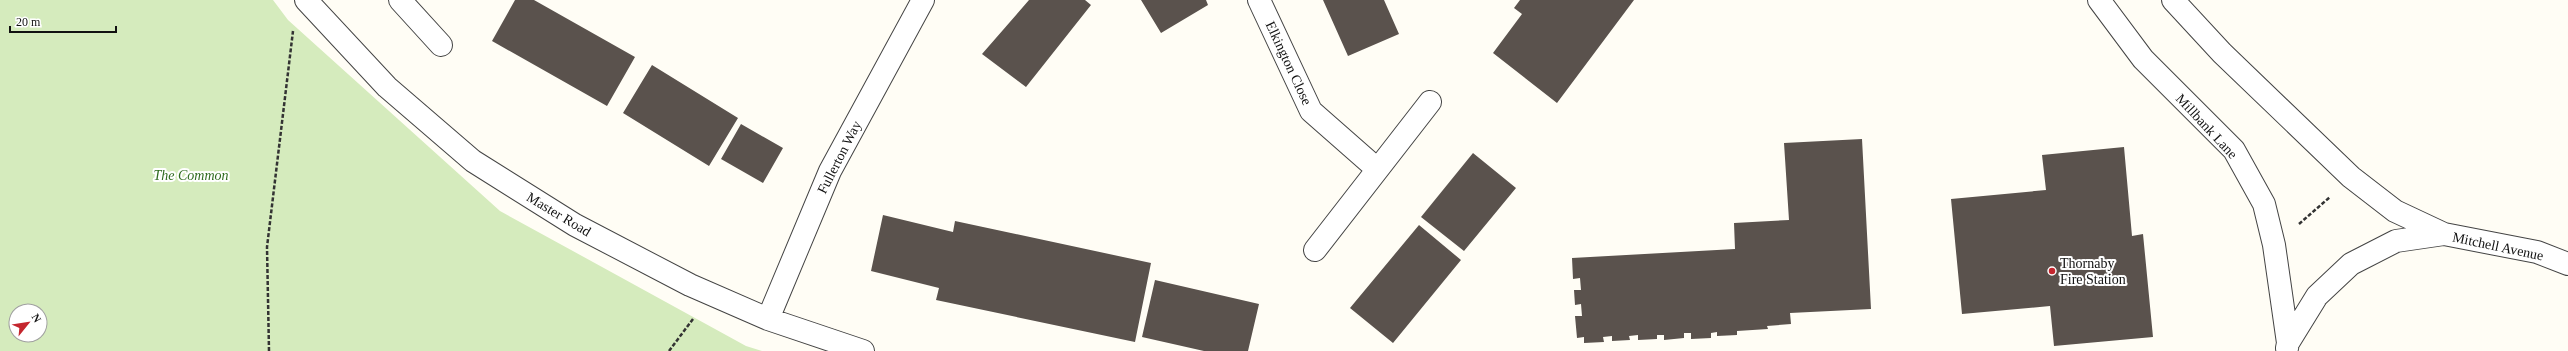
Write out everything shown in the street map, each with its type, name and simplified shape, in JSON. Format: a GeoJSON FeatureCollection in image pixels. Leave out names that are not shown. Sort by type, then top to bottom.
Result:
{"type":"FeatureCollection","features":[{"type":"Feature","properties":{"kind":"street"},"geometry":{"type":"LineString","coordinates":[[400,0],[441,44]]}},
{"type":"Feature","properties":{"kind":"street","name":"Fullerton Way"},"geometry":{"type":"LineString","coordinates":[[768,319],[830,171],[923,0]]}},
{"type":"Feature","properties":{"kind":"street","name":"Elkington Close"},"geometry":{"type":"LineString","coordinates":[[1259,0],[1312,111],[1377,169]]}},
{"type":"Feature","properties":{"kind":"street","name":"Millbank Lane"},"geometry":{"type":"LineString","coordinates":[[2099,0],[2143,59],[2234,150],[2264,204],[2274,245],[2287,347]]}},
{"type":"Feature","properties":{"kind":"street"},"geometry":{"type":"LineString","coordinates":[[2173,0],[2222,53],[2351,177],[2395,211],[2444,234]]}},
{"type":"Feature","properties":{"kind":"street","name":"Master Road"},"geometry":{"type":"LineString","coordinates":[[308,2],[387,87],[472,161],[575,225],[711,294],[768,319],[863,351]]}},
{"type":"Feature","properties":{"kind":"street"},"geometry":{"type":"LineString","coordinates":[[1315,250],[1430,102]]}},
{"type":"Feature","properties":{"kind":"street","name":"Mitchell Avenue"},"geometry":{"type":"LineString","coordinates":[[2287,347],[2317,296],[2351,264],[2396,241],[2444,234],[2537,252],[2568,264]]}},
{"type":"Feature","properties":{"kind":"path"},"geometry":{"type":"LineString","coordinates":[[269,351],[268,240],[293,27],[308,2]]}},
{"type":"Feature","properties":{"kind":"path"},"geometry":{"type":"LineString","coordinates":[[2274,245],[2351,177]]}},
{"type":"Feature","properties":{"kind":"path"},"geometry":{"type":"LineString","coordinates":[[669,351],[711,294]]}},
{"type":"Feature","properties":{"kind":"green space","name":"The Common"},"geometry":{"type":"Polygon","coordinates":[[[0,0],[273,0],[288,20],[500,211],[746,346],[762,351],[0,351],[0,0]]]}},
{"type":"Feature","properties":{"kind":"building"},"geometry":{"type":"Polygon","coordinates":[[[515,0],[534,0],[635,57],[607,106],[492,41],[515,0]]]}},
{"type":"Feature","properties":{"kind":"building"},"geometry":{"type":"Polygon","coordinates":[[[1029,0],[1085,0],[1091,5],[1026,87],[982,54],[1029,0]]]}},
{"type":"Feature","properties":{"kind":"building"},"geometry":{"type":"Polygon","coordinates":[[[1141,0],[1206,0],[1208,5],[1161,33],[1141,0]]]}},
{"type":"Feature","properties":{"kind":"building"},"geometry":{"type":"Polygon","coordinates":[[[1323,0],[1384,0],[1399,34],[1348,56],[1323,0]]]}},
{"type":"Feature","properties":{"kind":"building"},"geometry":{"type":"Polygon","coordinates":[[[1520,0],[1634,0],[1557,103],[1493,53],[1522,14],[1514,8],[1520,0]]]}},
{"type":"Feature","properties":{"kind":"building"},"geometry":{"type":"Polygon","coordinates":[[[652,65],[738,118],[709,166],[623,113],[652,65]]]}},
{"type":"Feature","properties":{"kind":"building"},"geometry":{"type":"Polygon","coordinates":[[[741,124],[783,148],[763,183],[721,159],[741,124]]]}},
{"type":"Feature","properties":{"kind":"building"},"geometry":{"type":"Polygon","coordinates":[[[1862,139],[1871,309],[1790,313],[1791,324],[1767,326],[1768,329],[1737,331],[1737,335],[1717,336],[1717,332],[1711,333],[1711,338],[1691,339],[1691,333],[1684,333],[1684,338],[1664,340],[1664,335],[1657,335],[1657,339],[1638,340],[1638,335],[1629,336],[1630,340],[1612,341],[1612,336],[1603,337],[1604,342],[1584,343],[1584,337],[1577,338],[1575,316],[1582,316],[1581,304],[1575,305],[1574,290],[1581,290],[1580,278],[1573,279],[1572,258],[1735,249],[1734,223],[1789,220],[1784,143],[1862,139]]]}},
{"type":"Feature","properties":{"kind":"building","name":"Thornaby Fire Station"},"geometry":{"type":"Polygon","coordinates":[[[2124,147],[2132,236],[2143,234],[2153,337],[2054,346],[2050,306],[1962,314],[1951,199],[2046,190],[2042,155],[2124,147]]]}},
{"type":"Feature","properties":{"kind":"building"},"geometry":{"type":"Polygon","coordinates":[[[1473,153],[1516,188],[1464,251],[1421,217],[1473,153]]]}},
{"type":"Feature","properties":{"kind":"building"},"geometry":{"type":"Polygon","coordinates":[[[883,215],[953,232],[955,221],[1151,263],[1135,342],[936,300],[939,288],[871,271],[883,215]]]}},
{"type":"Feature","properties":{"kind":"building"},"geometry":{"type":"Polygon","coordinates":[[[1419,225],[1461,260],[1393,343],[1350,308],[1419,225]]]}},
{"type":"Feature","properties":{"kind":"building"},"geometry":{"type":"Polygon","coordinates":[[[1155,280],[1259,304],[1248,351],[1204,351],[1142,337],[1155,280]]]}},
{"type":"Feature","properties":{"kind":"place","name":"Thornaby Fire Station"},"geometry":{"type":"Point","coordinates":[2052,271]}}]}
